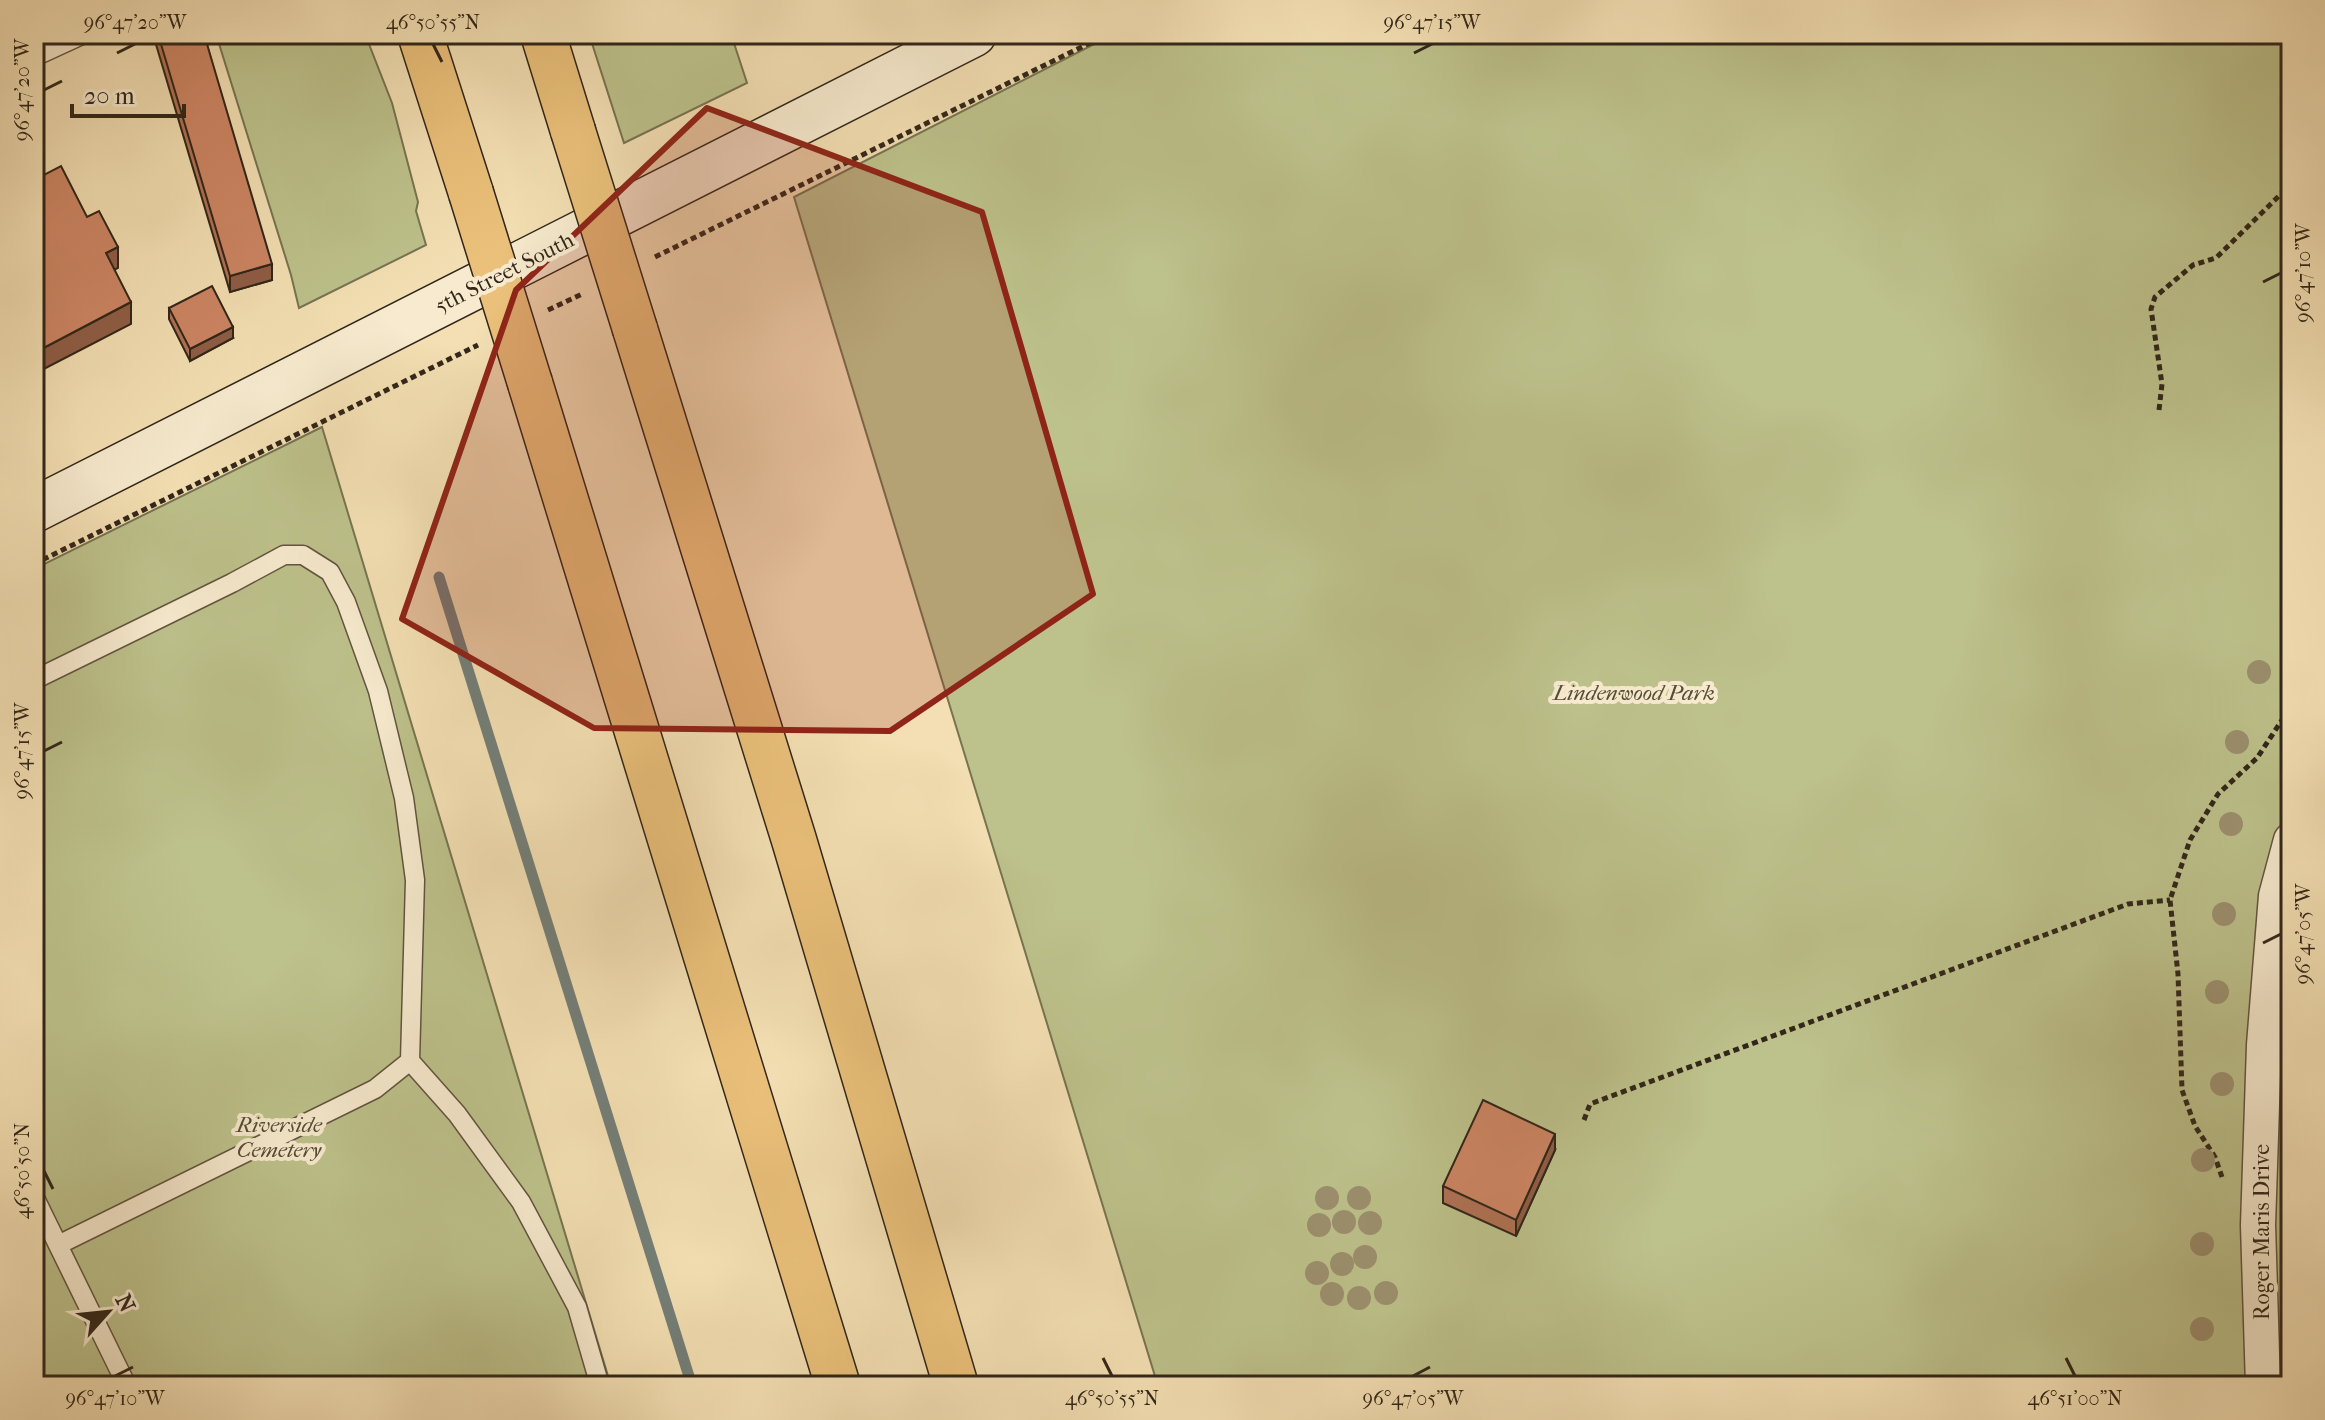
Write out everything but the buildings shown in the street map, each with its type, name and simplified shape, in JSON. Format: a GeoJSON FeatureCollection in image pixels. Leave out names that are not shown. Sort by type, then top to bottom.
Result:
{"type":"FeatureCollection","features":[{"type":"Feature","properties":{"kind":"highway"},"geometry":{"type":"LineString","coordinates":[[420,34],[838,1386]]}},
{"type":"Feature","properties":{"kind":"highway"},"geometry":{"type":"LineString","coordinates":[[543,34],[794,840],[956,1386]]}},
{"type":"Feature","properties":{"kind":"street","name":"5th Street South"},"geometry":{"type":"LineString","coordinates":[[34,510],[974,34]]}},
{"type":"Feature","properties":{"kind":"street","name":"Roger Maris Drive"},"geometry":{"type":"LineString","coordinates":[[2263,1386],[2258,1225],[2264,1045],[2276,896],[2291,840]]}},
{"type":"Feature","properties":{"kind":"lane"},"geometry":{"type":"LineString","coordinates":[[34,57],[84,34]]}},
{"type":"Feature","properties":{"kind":"lane"},"geometry":{"type":"LineString","coordinates":[[34,680],[284,555],[303,555],[330,572],[346,602],[378,691],[404,798],[415,880],[410,1061],[457,1114],[521,1202],[577,1307],[600,1386]]}},
{"type":"Feature","properties":{"kind":"lane"},"geometry":{"type":"LineString","coordinates":[[58,1245],[375,1089],[410,1061]]}},
{"type":"Feature","properties":{"kind":"lane"},"geometry":{"type":"LineString","coordinates":[[34,1196],[127,1386]]}},
{"type":"Feature","properties":{"kind":"path"},"geometry":{"type":"LineString","coordinates":[[650,260],[1108,34]]}},
{"type":"Feature","properties":{"kind":"path"},"geometry":{"type":"LineString","coordinates":[[2159,410],[2162,384],[2151,309],[2155,297],[2193,265],[2216,258],[2291,184]]}},
{"type":"Feature","properties":{"kind":"path"},"geometry":{"type":"LineString","coordinates":[[535,317],[592,288]]}},
{"type":"Feature","properties":{"kind":"path"},"geometry":{"type":"LineString","coordinates":[[34,564],[478,345]]}},
{"type":"Feature","properties":{"kind":"path"},"geometry":{"type":"LineString","coordinates":[[2224,1186],[2215,1157],[2195,1126],[2182,1090],[2178,974],[2170,900],[2190,840],[2218,794],[2257,758],[2291,702]]}},
{"type":"Feature","properties":{"kind":"path"},"geometry":{"type":"LineString","coordinates":[[1584,1120],[1590,1104],[1605,1098],[2128,904],[2170,900]]}},
{"type":"Feature","properties":{"kind":"highlighted area"},"geometry":{"type":"Polygon","coordinates":[[[707,108],[982,212],[1093,594],[890,731],[594,728],[402,619],[516,290],[707,108]]]}},
{"type":"Feature","properties":{"kind":"green space"},"geometry":{"type":"Polygon","coordinates":[[[216,34],[365,34],[392,103],[426,245],[299,308],[216,34]]]}},
{"type":"Feature","properties":{"kind":"green space"},"geometry":{"type":"Polygon","coordinates":[[[589,34],[731,34],[747,83],[624,143],[589,34]]]}},
{"type":"Feature","properties":{"kind":"green space","name":"Lindenwood Park"},"geometry":{"type":"Polygon","coordinates":[[[1114,34],[2291,34],[2291,1386],[1158,1386],[794,197],[1114,34]]]}},
{"type":"Feature","properties":{"kind":"green space","name":"Riverside Cemetery"},"geometry":{"type":"Polygon","coordinates":[[[322,427],[611,1386],[34,1386],[34,569],[322,427]]]}},
{"type":"Feature","properties":{"kind":"waterway"},"geometry":{"type":"LineString","coordinates":[[439,577],[692,1386]]}}]}
